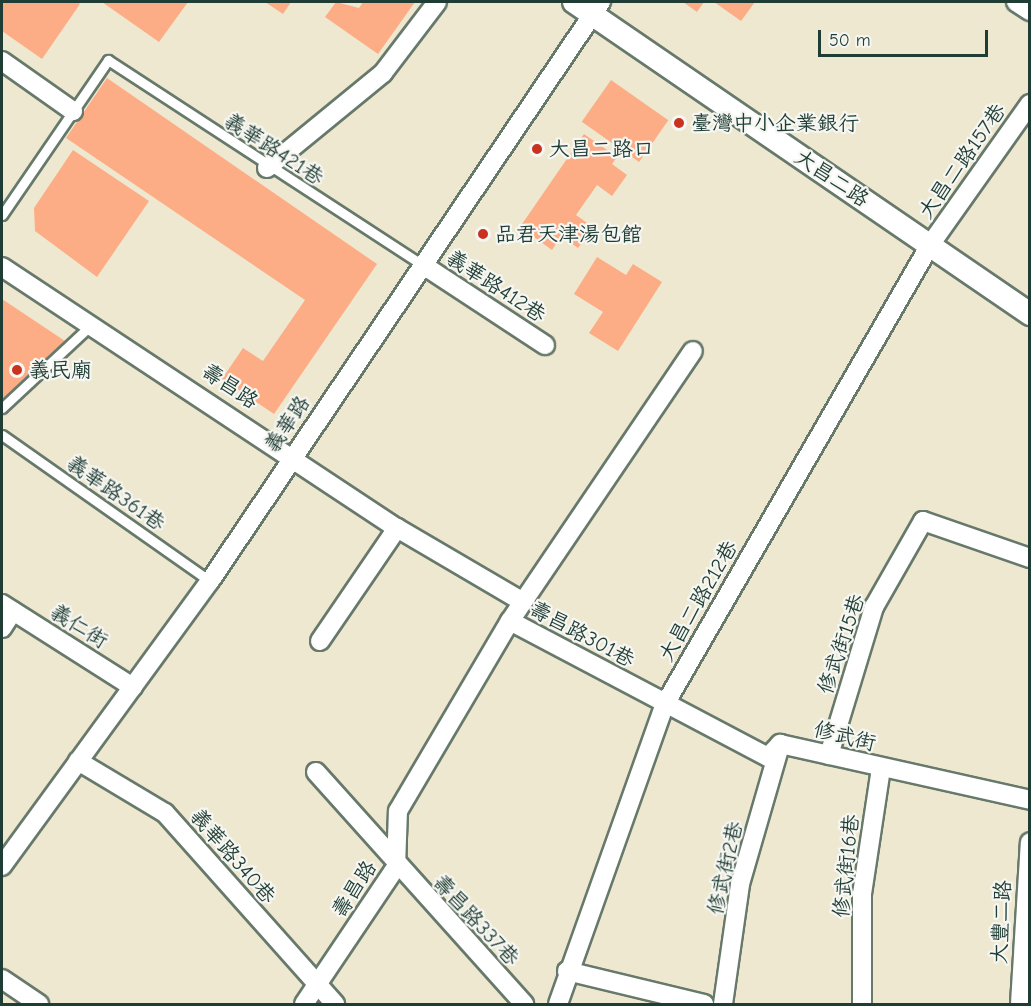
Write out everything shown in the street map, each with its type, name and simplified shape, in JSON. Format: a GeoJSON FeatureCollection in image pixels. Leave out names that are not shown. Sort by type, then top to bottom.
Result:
{"type":"FeatureCollection","features":[{"type":"Feature","properties":{"kind":"street"},"geometry":{"type":"LineString","coordinates":[[267,168],[383,73],[437,2]]}},
{"type":"Feature","properties":{"kind":"street"},"geometry":{"type":"LineString","coordinates":[[1016,2],[1029,11]]}},
{"type":"Feature","properties":{"kind":"street","name":"大昌二路"},"geometry":{"type":"LineString","coordinates":[[589,6],[1028,311]]}},
{"type":"Feature","properties":{"kind":"street","name":"義華路"},"geometry":{"type":"LineString","coordinates":[[2,866],[210,581],[423,265],[589,6]]}},
{"type":"Feature","properties":{"kind":"street"},"geometry":{"type":"LineString","coordinates":[[2,61],[73,111]]}},
{"type":"Feature","properties":{"kind":"street","name":"大昌二路157巷"},"geometry":{"type":"LineString","coordinates":[[930,245],[1029,104]]}},
{"type":"Feature","properties":{"kind":"street","name":"大昌二路212巷"},"geometry":{"type":"LineString","coordinates":[[558,1005],[567,970],[665,704],[930,245]]}},
{"type":"Feature","properties":{"kind":"street","name":"義華路412巷"},"geometry":{"type":"LineString","coordinates":[[423,265],[545,345]]}},
{"type":"Feature","properties":{"kind":"street","name":"壽昌路"},"geometry":{"type":"LineString","coordinates":[[2,267],[93,323],[293,455],[397,528],[523,602]]}},
{"type":"Feature","properties":{"kind":"street","name":"壽昌路"},"geometry":{"type":"LineString","coordinates":[[304,1005],[396,867],[398,811],[510,621],[693,351]]}},
{"type":"Feature","properties":{"kind":"street","name":"修武街15巷"},"geometry":{"type":"LineString","coordinates":[[829,755],[874,607],[923,521],[1029,558]]}},
{"type":"Feature","properties":{"kind":"street"},"geometry":{"type":"LineString","coordinates":[[320,641],[397,528]]}},
{"type":"Feature","properties":{"kind":"street"},"geometry":{"type":"LineString","coordinates":[[2,628],[7,607]]}},
{"type":"Feature","properties":{"kind":"street","name":"義仁街"},"geometry":{"type":"LineString","coordinates":[[7,607],[133,687]]}},
{"type":"Feature","properties":{"kind":"street","name":"壽昌路301巷"},"geometry":{"type":"LineString","coordinates":[[510,621],[665,704]]}},
{"type":"Feature","properties":{"kind":"street","name":"修武街"},"geometry":{"type":"LineString","coordinates":[[665,704],[768,757],[780,744],[1029,800]]}},
{"type":"Feature","properties":{"kind":"street","name":"修武街2巷"},"geometry":{"type":"LineString","coordinates":[[723,1005],[740,884],[780,744]]}},
{"type":"Feature","properties":{"kind":"street","name":"義華路340巷"},"geometry":{"type":"LineString","coordinates":[[78,761],[165,813],[335,1005]]}},
{"type":"Feature","properties":{"kind":"street","name":"修武街16巷"},"geometry":{"type":"LineString","coordinates":[[862,1005],[862,894],[881,768]]}},
{"type":"Feature","properties":{"kind":"street","name":"壽昌路337巷"},"geometry":{"type":"LineString","coordinates":[[316,772],[396,867],[524,1005]]}},
{"type":"Feature","properties":{"kind":"street","name":"大豐二路"},"geometry":{"type":"LineString","coordinates":[[1020,1005],[1029,842]]}},
{"type":"Feature","properties":{"kind":"street"},"geometry":{"type":"LineString","coordinates":[[567,970],[704,1005]]}},
{"type":"Feature","properties":{"kind":"street"},"geometry":{"type":"LineString","coordinates":[[2,979],[39,1005]]}},
{"type":"Feature","properties":{"kind":"lane","name":"義華路421巷"},"geometry":{"type":"LineString","coordinates":[[73,111],[108,60],[267,168],[423,265]]}},
{"type":"Feature","properties":{"kind":"lane"},"geometry":{"type":"LineString","coordinates":[[2,215],[73,111]]}},
{"type":"Feature","properties":{"kind":"lane"},"geometry":{"type":"LineString","coordinates":[[2,408],[93,323]]}},
{"type":"Feature","properties":{"kind":"lane","name":"義華路361巷"},"geometry":{"type":"LineString","coordinates":[[2,435],[210,581]]}},
{"type":"Feature","properties":{"kind":"building"},"geometry":{"type":"Polygon","coordinates":[[[2,2],[77,2],[80,4],[42,59],[2,31],[2,2]]]}},
{"type":"Feature","properties":{"kind":"building"},"geometry":{"type":"Polygon","coordinates":[[[102,2],[188,2],[159,42],[102,2]]]}},
{"type":"Feature","properties":{"kind":"building"},"geometry":{"type":"Polygon","coordinates":[[[265,2],[291,2],[283,14],[265,2]]]}},
{"type":"Feature","properties":{"kind":"building"},"geometry":{"type":"Polygon","coordinates":[[[336,2],[359,8],[363,2],[415,2],[378,54],[325,17],[336,2]]]}},
{"type":"Feature","properties":{"kind":"building"},"geometry":{"type":"Polygon","coordinates":[[[683,2],[704,2],[697,12],[683,2]]]}},
{"type":"Feature","properties":{"kind":"building"},"geometry":{"type":"Polygon","coordinates":[[[714,2],[755,2],[741,21],[714,2]]]}},
{"type":"Feature","properties":{"kind":"building"},"geometry":{"type":"Polygon","coordinates":[[[107,78],[377,264],[274,414],[222,379],[243,348],[263,361],[305,300],[66,138],[107,78]]]}},
{"type":"Feature","properties":{"kind":"building"},"geometry":{"type":"Polygon","coordinates":[[[611,80],[668,120],[639,162],[582,122],[611,80]]]}},
{"type":"Feature","properties":{"kind":"building"},"geometry":{"type":"Polygon","coordinates":[[[584,134],[617,157],[612,164],[627,175],[612,196],[597,185],[576,215],[593,227],[578,248],[561,236],[552,250],[520,227],[584,134]]]}},
{"type":"Feature","properties":{"kind":"building"},"geometry":{"type":"Polygon","coordinates":[[[73,150],[149,201],[97,277],[35,231],[34,208],[73,150]]]}},
{"type":"Feature","properties":{"kind":"building"},"geometry":{"type":"Polygon","coordinates":[[[597,257],[626,275],[633,264],[662,282],[618,351],[589,333],[603,312],[574,294],[597,257]]]}},
{"type":"Feature","properties":{"kind":"building","name":"義民廟"},"geometry":{"type":"Polygon","coordinates":[[[2,299],[65,341],[2,399],[2,299]]]}},
{"type":"Feature","properties":{"kind":"place","name":"臺灣中小企業銀行"},"geometry":{"type":"Point","coordinates":[679,123]}},
{"type":"Feature","properties":{"kind":"place","name":"大昌二路口"},"geometry":{"type":"Point","coordinates":[537,149]}},
{"type":"Feature","properties":{"kind":"place","name":"品君天津湯包館"},"geometry":{"type":"Point","coordinates":[483,234]}},
{"type":"Feature","properties":{"kind":"place","name":"義民廟"},"geometry":{"type":"Point","coordinates":[17,370]}}]}
